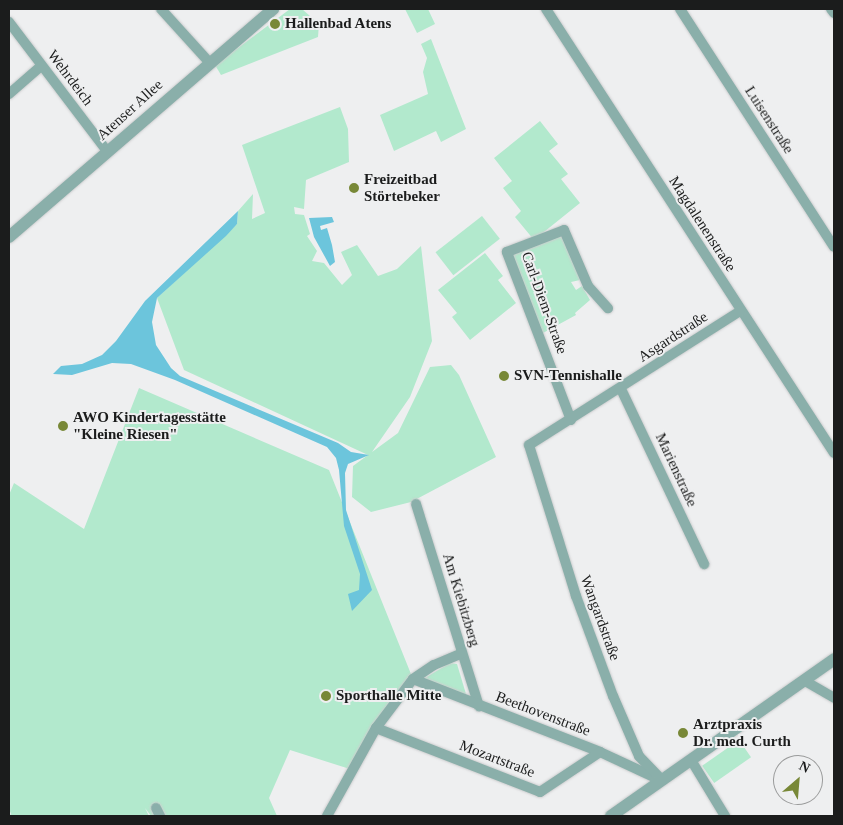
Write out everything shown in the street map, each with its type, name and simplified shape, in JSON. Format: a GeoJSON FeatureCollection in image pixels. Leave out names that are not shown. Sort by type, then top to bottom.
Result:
{"type":"FeatureCollection","features":[{"type":"Feature","properties":{"kind":"street"},"geometry":{"type":"LineString","coordinates":[[161,9],[209,62]]}},
{"type":"Feature","properties":{"kind":"street","name":"Atenser Allee"},"geometry":{"type":"LineString","coordinates":[[9,237],[209,62],[273,9]]}},
{"type":"Feature","properties":{"kind":"street","name":"Magdalenenstraße"},"geometry":{"type":"LineString","coordinates":[[546,9],[740,311],[834,453]]}},
{"type":"Feature","properties":{"kind":"street","name":"Luisenstraße"},"geometry":{"type":"LineString","coordinates":[[680,9],[834,247]]}},
{"type":"Feature","properties":{"kind":"street"},"geometry":{"type":"LineString","coordinates":[[831,9],[834,13]]}},
{"type":"Feature","properties":{"kind":"street","name":"Wehrdeich"},"geometry":{"type":"LineString","coordinates":[[9,22],[107,151]]}},
{"type":"Feature","properties":{"kind":"street"},"geometry":{"type":"LineString","coordinates":[[9,94],[42,66]]}},
{"type":"Feature","properties":{"kind":"street","name":"Carl-Diem-Straße"},"geometry":{"type":"LineString","coordinates":[[571,420],[507,252],[564,230],[588,286],[608,308]]}},
{"type":"Feature","properties":{"kind":"street","name":"Asgardstraße"},"geometry":{"type":"LineString","coordinates":[[531,455],[528,445],[621,389],[740,311]]}},
{"type":"Feature","properties":{"kind":"street","name":"Marienstraße"},"geometry":{"type":"LineString","coordinates":[[621,389],[704,564]]}},
{"type":"Feature","properties":{"kind":"street","name":"Wangardstraße"},"geometry":{"type":"LineString","coordinates":[[531,455],[576,596],[613,696],[639,756],[662,780]]}},
{"type":"Feature","properties":{"kind":"street","name":"Am Kiebitzberg"},"geometry":{"type":"LineString","coordinates":[[416,504],[479,706]]}},
{"type":"Feature","properties":{"kind":"street"},"geometry":{"type":"LineString","coordinates":[[327,816],[376,728],[413,679],[434,664],[462,653]]}},
{"type":"Feature","properties":{"kind":"street"},"geometry":{"type":"LineString","coordinates":[[611,816],[834,659]]}},
{"type":"Feature","properties":{"kind":"street","name":"Beethovenstraße"},"geometry":{"type":"LineString","coordinates":[[413,679],[600,752],[662,780]]}},
{"type":"Feature","properties":{"kind":"street"},"geometry":{"type":"LineString","coordinates":[[805,681],[834,698]]}},
{"type":"Feature","properties":{"kind":"street","name":"Mozartstraße"},"geometry":{"type":"LineString","coordinates":[[376,728],[540,792],[600,752]]}},
{"type":"Feature","properties":{"kind":"street"},"geometry":{"type":"LineString","coordinates":[[691,760],[725,816]]}},
{"type":"Feature","properties":{"kind":"green space"},"geometry":{"type":"Polygon","coordinates":[[[290,9],[302,9],[319,24],[318,37],[221,75],[215,65],[290,9]]]}},
{"type":"Feature","properties":{"kind":"green space"},"geometry":{"type":"Polygon","coordinates":[[[405,9],[428,9],[435,24],[417,33],[405,9]]]}},
{"type":"Feature","properties":{"kind":"green space"},"geometry":{"type":"Polygon","coordinates":[[[431,39],[466,129],[441,142],[436,131],[394,151],[380,115],[428,94],[423,72],[427,58],[421,44],[431,39]]]}},
{"type":"Feature","properties":{"kind":"green space"},"geometry":{"type":"Polygon","coordinates":[[[340,107],[348,129],[349,162],[306,180],[304,209],[294,207],[295,214],[304,215],[310,234],[307,236],[317,251],[312,261],[324,263],[342,285],[352,275],[341,252],[357,245],[378,276],[397,269],[421,246],[432,341],[410,397],[372,452],[398,433],[430,367],[451,365],[459,375],[496,457],[411,502],[371,512],[352,497],[353,466],[368,455],[184,370],[157,298],[237,224],[238,211],[253,194],[252,219],[265,213],[242,145],[340,107]]]}},
{"type":"Feature","properties":{"kind":"green space"},"geometry":{"type":"Polygon","coordinates":[[[540,121],[558,144],[549,151],[568,174],[561,179],[580,203],[534,240],[515,217],[521,211],[503,188],[512,181],[494,158],[540,121]]]}},
{"type":"Feature","properties":{"kind":"green space"},"geometry":{"type":"Polygon","coordinates":[[[482,216],[500,239],[453,275],[436,252],[482,216]]]}},
{"type":"Feature","properties":{"kind":"green space"},"geometry":{"type":"Polygon","coordinates":[[[562,232],[580,280],[571,282],[576,290],[582,286],[590,300],[575,313],[576,315],[543,333],[510,253],[562,232]]]}},
{"type":"Feature","properties":{"kind":"green space"},"geometry":{"type":"Polygon","coordinates":[[[485,253],[503,276],[498,280],[516,303],[470,340],[452,317],[457,313],[438,290],[485,253]]]}},
{"type":"Feature","properties":{"kind":"green space"},"geometry":{"type":"Polygon","coordinates":[[[139,388],[329,470],[413,679],[353,770],[290,750],[269,798],[277,816],[151,816],[145,808],[149,816],[9,816],[11,814],[9,809],[9,495],[14,483],[84,529],[139,388]]]}},
{"type":"Feature","properties":{"kind":"green space"},"geometry":{"type":"Polygon","coordinates":[[[450,663],[457,664],[466,694],[462,696],[423,679],[450,663]]]}},
{"type":"Feature","properties":{"kind":"green space"},"geometry":{"type":"Polygon","coordinates":[[[739,740],[751,757],[714,783],[702,766],[739,740]]]}},
{"type":"Feature","properties":{"kind":"water"},"geometry":{"type":"Polygon","coordinates":[[[238,211],[237,224],[226,236],[157,298],[152,322],[156,345],[171,368],[180,376],[338,443],[351,452],[369,455],[348,464],[345,473],[346,510],[372,590],[352,611],[348,594],[359,590],[360,574],[344,526],[339,470],[336,458],[327,447],[175,380],[131,364],[112,363],[72,375],[53,374],[61,366],[82,364],[102,355],[116,341],[145,301],[238,211]]]}},
{"type":"Feature","properties":{"kind":"water"},"geometry":{"type":"Polygon","coordinates":[[[332,217],[334,222],[320,226],[321,230],[327,228],[332,245],[335,262],[330,266],[314,237],[309,218],[332,217]]]}},
{"type":"Feature","properties":{"kind":"place","name":"Hallenbad Atens"},"geometry":{"type":"Point","coordinates":[275,24]}},
{"type":"Feature","properties":{"kind":"place","name":"Freizeitbad Störtebeker"},"geometry":{"type":"Point","coordinates":[354,188]}},
{"type":"Feature","properties":{"kind":"place","name":"SVN-Tennishalle"},"geometry":{"type":"Point","coordinates":[504,376]}},
{"type":"Feature","properties":{"kind":"place","name":"AWO Kindertagesstätte \"Kleine Riesen\""},"geometry":{"type":"Point","coordinates":[63,426]}},
{"type":"Feature","properties":{"kind":"place","name":"Sporthalle Mitte"},"geometry":{"type":"Point","coordinates":[326,696]}},
{"type":"Feature","properties":{"kind":"place","name":"Arztpraxis Dr. med. Curth"},"geometry":{"type":"Point","coordinates":[683,733]}}]}
